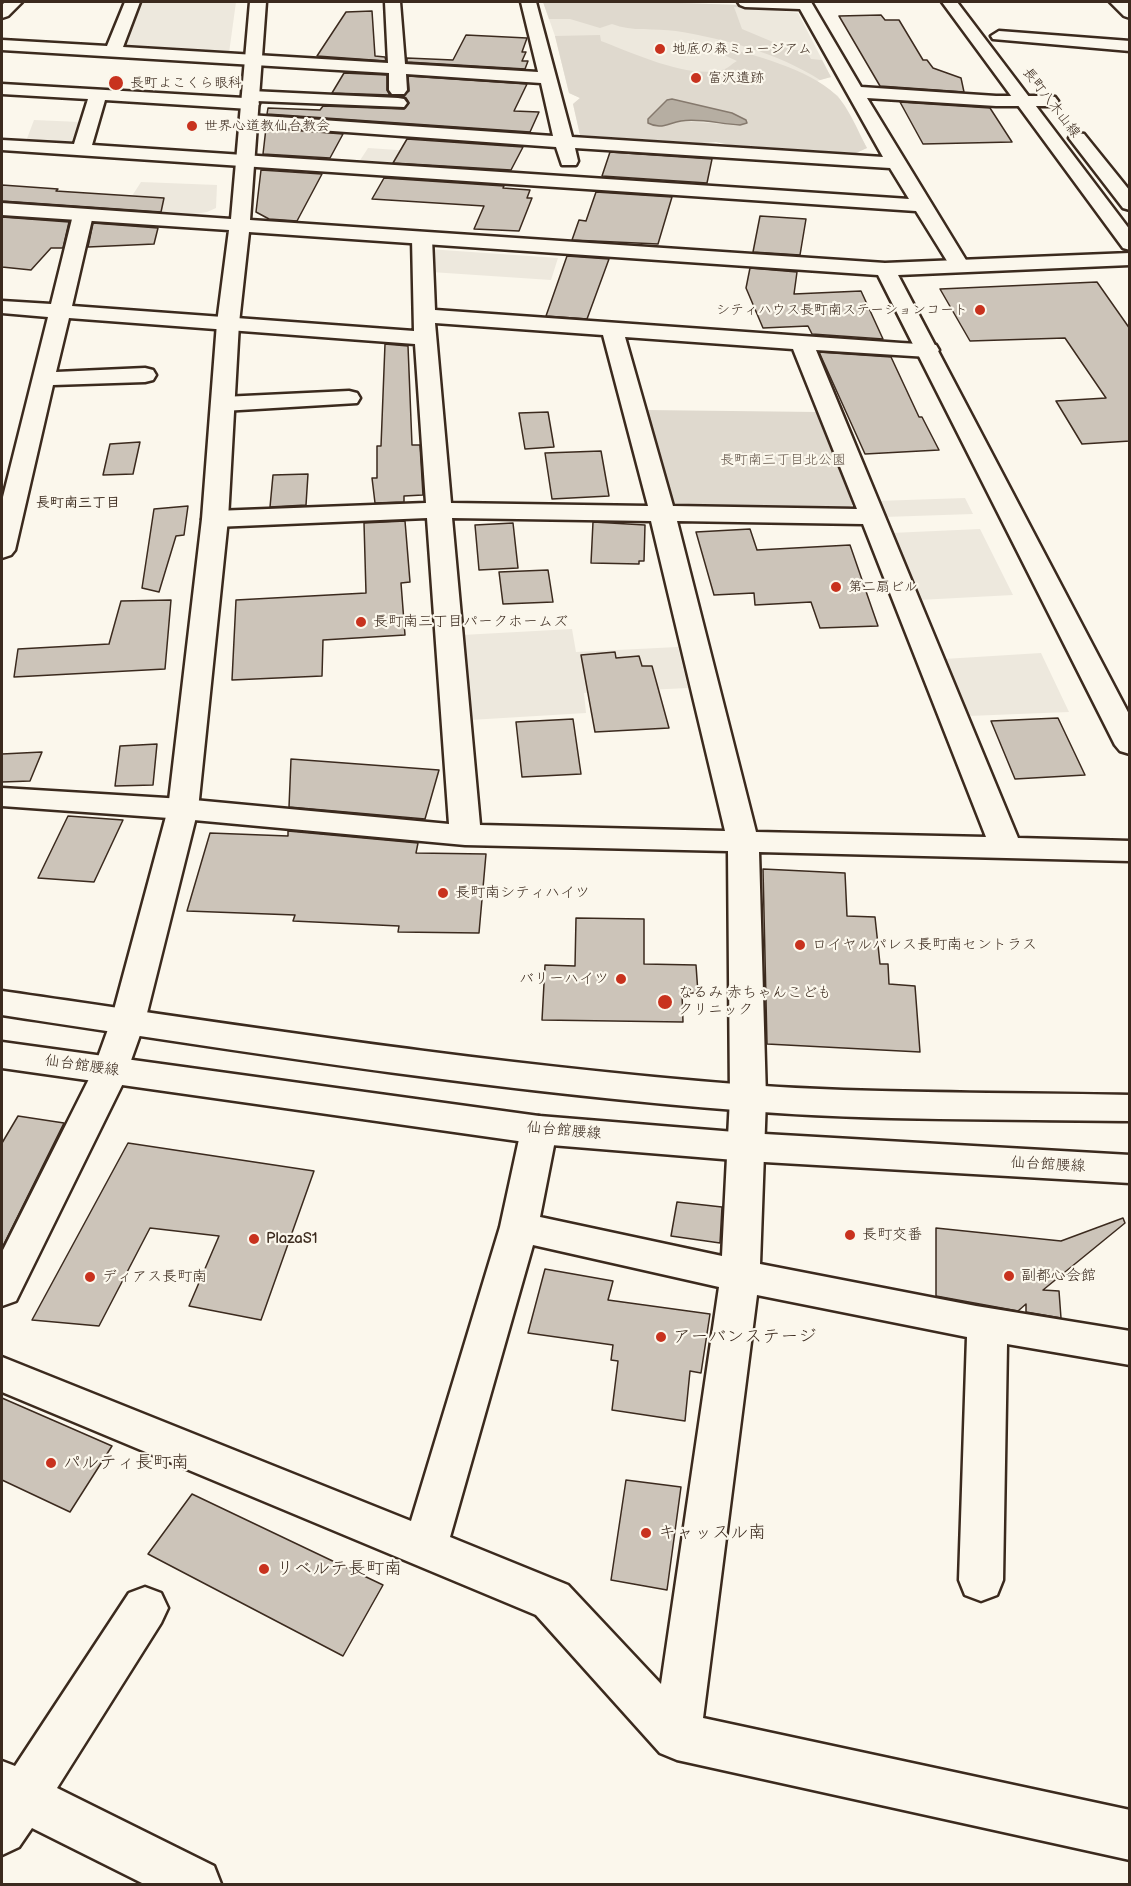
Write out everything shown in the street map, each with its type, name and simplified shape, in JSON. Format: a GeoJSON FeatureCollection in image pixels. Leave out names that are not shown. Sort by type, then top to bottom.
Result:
{"type":"FeatureCollection","features":[{"type":"Feature","properties":{"kind":"street"},"geometry":{"type":"LineString","coordinates":[[2,13],[14,2]]}},
{"type":"Feature","properties":{"kind":"street"},"geometry":{"type":"LineString","coordinates":[[113,52],[132,2]]}},
{"type":"Feature","properties":{"kind":"street"},"geometry":{"type":"LineString","coordinates":[[6,1274],[111,1071],[128,1021],[183,809],[215,519],[228,323],[240,225],[258,2]]}},
{"type":"Feature","properties":{"kind":"street"},"geometry":{"type":"LineString","coordinates":[[393,2],[400,130]]}},
{"type":"Feature","properties":{"kind":"street"},"geometry":{"type":"LineString","coordinates":[[529,2],[575,183]]}},
{"type":"Feature","properties":{"kind":"street"},"geometry":{"type":"LineString","coordinates":[[745,2],[805,4],[896,163],[959,266]]}},
{"type":"Feature","properties":{"kind":"street"},"geometry":{"type":"LineString","coordinates":[[949,2],[1130,244]]}},
{"type":"Feature","properties":{"kind":"street"},"geometry":{"type":"LineString","coordinates":[[1118,2],[1130,13]]}},
{"type":"Feature","properties":{"kind":"street","name":"長町八木山線"},"geometry":{"type":"LineString","coordinates":[[986,19],[1013,55]]}},
{"type":"Feature","properties":{"kind":"street"},"geometry":{"type":"LineString","coordinates":[[999,36],[1130,46]]}},
{"type":"Feature","properties":{"kind":"street"},"geometry":{"type":"LineString","coordinates":[[9,51],[113,52],[548,78]]}},
{"type":"Feature","properties":{"kind":"street","name":"長町八木山線"},"geometry":{"type":"LineString","coordinates":[[1035,83],[1126,194]]}},
{"type":"Feature","properties":{"kind":"street"},"geometry":{"type":"LineString","coordinates":[[2,89],[250,107],[400,130],[896,163]]}},
{"type":"Feature","properties":{"kind":"street"},"geometry":{"type":"LineString","coordinates":[[856,92],[1024,102],[1049,101]]}},
{"type":"Feature","properties":{"kind":"street"},"geometry":{"type":"LineString","coordinates":[[81,150],[98,95]]}},
{"type":"Feature","properties":{"kind":"street"},"geometry":{"type":"LineString","coordinates":[[250,107],[398,103]]}},
{"type":"Feature","properties":{"kind":"street"},"geometry":{"type":"LineString","coordinates":[[2,146],[922,206]]}},
{"type":"Feature","properties":{"kind":"street"},"geometry":{"type":"LineString","coordinates":[[2,209],[885,269],[1130,259]]}},
{"type":"Feature","properties":{"kind":"street"},"geometry":{"type":"LineString","coordinates":[[2,547],[83,214]]}},
{"type":"Feature","properties":{"kind":"street"},"geometry":{"type":"LineString","coordinates":[[422,237],[425,327],[465,835]]}},
{"type":"Feature","properties":{"kind":"street"},"geometry":{"type":"LineString","coordinates":[[885,269],[1130,745]]}},
{"type":"Feature","properties":{"kind":"street"},"geometry":{"type":"LineString","coordinates":[[2,307],[228,323],[612,330],[928,350]]}},
{"type":"Feature","properties":{"kind":"street"},"geometry":{"type":"LineString","coordinates":[[612,330],[662,513],[742,842],[748,1098],[740,1277],[677,1736]]}},
{"type":"Feature","properties":{"kind":"street"},"geometry":{"type":"LineString","coordinates":[[802,343],[1006,848]]}},
{"type":"Feature","properties":{"kind":"street"},"geometry":{"type":"LineString","coordinates":[[44,379],[145,375]]}},
{"type":"Feature","properties":{"kind":"street"},"geometry":{"type":"LineString","coordinates":[[223,404],[349,398]]}},
{"type":"Feature","properties":{"kind":"street"},"geometry":{"type":"LineString","coordinates":[[2,448],[28,445]]}},
{"type":"Feature","properties":{"kind":"street"},"geometry":{"type":"LineString","coordinates":[[215,519],[440,510],[871,517]]}},
{"type":"Feature","properties":{"kind":"street"},"geometry":{"type":"LineString","coordinates":[[2,797],[183,809],[465,835],[1130,850]]}},
{"type":"Feature","properties":{"kind":"street"},"geometry":{"type":"LineString","coordinates":[[2,1003],[404,1063],[748,1098],[852,1103],[1130,1108]]}},
{"type":"Feature","properties":{"kind":"street","name":"仙台館腰線"},"geometry":{"type":"LineString","coordinates":[[2,1055],[539,1130],[747,1147],[1130,1169]]}},
{"type":"Feature","properties":{"kind":"street"},"geometry":{"type":"LineString","coordinates":[[425,1547],[519,1227],[539,1130]]}},
{"type":"Feature","properties":{"kind":"street"},"geometry":{"type":"LineString","coordinates":[[519,1227],[740,1277],[987,1326],[1130,1348]]}},
{"type":"Feature","properties":{"kind":"street"},"geometry":{"type":"LineString","coordinates":[[981,1580],[987,1326]]}},
{"type":"Feature","properties":{"kind":"street"},"geometry":{"type":"LineString","coordinates":[[2,1374],[552,1600],[677,1736],[1130,1835]]}},
{"type":"Feature","properties":{"kind":"street"},"geometry":{"type":"LineString","coordinates":[[144,1608],[9,1804],[196,1884]]}},
{"type":"Feature","properties":{"kind":"shaded area"},"geometry":{"type":"Polygon","coordinates":[[[141,2],[236,2],[229,53],[124,49],[141,2]]]}},
{"type":"Feature","properties":{"kind":"shaded area","name":"富沢遺跡"},"geometry":{"type":"Polygon","coordinates":[[[543,2],[740,5],[798,13],[831,77],[817,81],[838,96],[867,148],[856,153],[731,145],[716,142],[580,135],[573,104],[580,98],[569,93],[555,36],[543,2]]]}},
{"type":"Feature","properties":{"kind":"shaded area"},"geometry":{"type":"Polygon","coordinates":[[[672,99],[732,113],[746,120],[747,123],[740,125],[688,120],[661,126],[648,123],[648,119],[667,100],[672,99]]]}},
{"type":"Feature","properties":{"kind":"shaded area"},"geometry":{"type":"Polygon","coordinates":[[[34,120],[80,122],[71,143],[57,146],[25,144],[34,120]]]}},
{"type":"Feature","properties":{"kind":"shaded area"},"geometry":{"type":"Polygon","coordinates":[[[368,148],[412,151],[403,168],[357,165],[368,148]]]}},
{"type":"Feature","properties":{"kind":"shaded area"},"geometry":{"type":"Polygon","coordinates":[[[141,182],[217,185],[216,208],[195,214],[123,210],[141,182]]]}},
{"type":"Feature","properties":{"kind":"shaded area"},"geometry":{"type":"Polygon","coordinates":[[[428,249],[558,258],[551,280],[431,272],[428,249]]]}},
{"type":"Feature","properties":{"kind":"shaded area"},"geometry":{"type":"Polygon","coordinates":[[[965,498],[973,514],[884,517],[877,501],[965,498]]]}},
{"type":"Feature","properties":{"kind":"shaded area"},"geometry":{"type":"Polygon","coordinates":[[[980,529],[1013,595],[919,600],[891,533],[980,529]]]}},
{"type":"Feature","properties":{"kind":"shaded area"},"geometry":{"type":"Polygon","coordinates":[[[572,629],[576,652],[678,647],[688,688],[584,693],[586,713],[470,720],[462,635],[572,629]]]}},
{"type":"Feature","properties":{"kind":"shaded area"},"geometry":{"type":"Polygon","coordinates":[[[1041,653],[1069,712],[968,716],[944,659],[1041,653]]]}},
{"type":"Feature","properties":{"kind":"green space"},"geometry":{"type":"Polygon","coordinates":[[[543,2],[740,5],[749,8],[734,7],[742,29],[792,50],[806,50],[811,59],[822,60],[831,77],[820,80],[787,62],[751,48],[695,34],[627,28],[612,24],[600,28],[570,19],[549,19],[543,2]]]}},
{"type":"Feature","properties":{"kind":"green space"},"geometry":{"type":"Polygon","coordinates":[[[600,35],[601,41],[629,52],[693,71],[722,70],[737,61],[711,49],[716,45],[779,64],[811,77],[836,95],[849,113],[867,148],[856,153],[731,145],[716,142],[580,135],[573,104],[580,98],[569,93],[555,36],[600,35]],[[672,99],[648,119],[739,125],[747,123],[732,113],[672,99]]]}},
{"type":"Feature","properties":{"kind":"green space","name":"長町南三丁目北公園"},"geometry":{"type":"Polygon","coordinates":[[[646,410],[817,412],[854,504],[846,509],[684,508],[674,504],[646,410]]]}},
{"type":"Feature","properties":{"kind":"building"},"geometry":{"type":"Polygon","coordinates":[[[372,11],[375,56],[385,57],[386,61],[317,56],[346,12],[372,11]]]}},
{"type":"Feature","properties":{"kind":"building"},"geometry":{"type":"Polygon","coordinates":[[[881,15],[885,20],[899,20],[923,60],[927,60],[933,68],[961,78],[964,92],[880,86],[839,16],[881,15]]]}},
{"type":"Feature","properties":{"kind":"building"},"geometry":{"type":"Polygon","coordinates":[[[466,35],[527,38],[522,52],[526,52],[522,61],[528,61],[525,69],[407,62],[407,58],[453,60],[466,35]]]}},
{"type":"Feature","properties":{"kind":"building"},"geometry":{"type":"Polygon","coordinates":[[[344,73],[387,75],[387,90],[390,95],[332,93],[344,73]]]}},
{"type":"Feature","properties":{"kind":"building"},"geometry":{"type":"Polygon","coordinates":[[[408,76],[527,84],[514,111],[539,112],[530,132],[267,114],[268,108],[320,110],[323,106],[404,109],[409,103],[401,96],[409,91],[408,76]]]}},
{"type":"Feature","properties":{"kind":"building"},"geometry":{"type":"Polygon","coordinates":[[[900,102],[990,108],[1012,142],[923,144],[900,102]]]}},
{"type":"Feature","properties":{"kind":"building"},"geometry":{"type":"Polygon","coordinates":[[[266,128],[343,134],[330,158],[263,154],[266,128]]]}},
{"type":"Feature","properties":{"kind":"building"},"geometry":{"type":"Polygon","coordinates":[[[407,139],[523,147],[511,170],[393,163],[407,139]]]}},
{"type":"Feature","properties":{"kind":"building"},"geometry":{"type":"Polygon","coordinates":[[[610,152],[712,159],[707,183],[602,176],[610,152]]]}},
{"type":"Feature","properties":{"kind":"building"},"geometry":{"type":"Polygon","coordinates":[[[261,170],[322,174],[297,221],[269,219],[256,212],[261,170]]]}},
{"type":"Feature","properties":{"kind":"building"},"geometry":{"type":"Polygon","coordinates":[[[384,178],[504,186],[503,188],[530,190],[527,198],[532,198],[519,231],[474,229],[484,206],[372,199],[384,178]]]}},
{"type":"Feature","properties":{"kind":"building"},"geometry":{"type":"Polygon","coordinates":[[[2,185],[164,198],[161,212],[2,201],[2,185]]]}},
{"type":"Feature","properties":{"kind":"building"},"geometry":{"type":"Polygon","coordinates":[[[596,192],[672,197],[658,244],[572,240],[579,220],[586,221],[596,192]]]}},
{"type":"Feature","properties":{"kind":"building"},"geometry":{"type":"Polygon","coordinates":[[[760,216],[806,219],[800,255],[753,252],[760,216]]]}},
{"type":"Feature","properties":{"kind":"building"},"geometry":{"type":"Polygon","coordinates":[[[2,217],[69,222],[63,248],[51,248],[31,270],[2,267],[2,217]]]}},
{"type":"Feature","properties":{"kind":"building"},"geometry":{"type":"Polygon","coordinates":[[[93,223],[158,228],[154,244],[88,247],[93,223]]]}},
{"type":"Feature","properties":{"kind":"building"},"geometry":{"type":"Polygon","coordinates":[[[567,256],[609,259],[587,319],[546,316],[567,256]]]}},
{"type":"Feature","properties":{"kind":"building"},"geometry":{"type":"Polygon","coordinates":[[[750,268],[797,272],[794,294],[861,291],[883,339],[812,334],[808,326],[763,328],[746,288],[750,268]]]}},
{"type":"Feature","properties":{"kind":"building"},"geometry":{"type":"Polygon","coordinates":[[[1097,282],[1130,329],[1130,441],[1082,444],[1056,401],[1106,398],[1065,338],[970,341],[940,289],[1097,282]]]}},
{"type":"Feature","properties":{"kind":"building"},"geometry":{"type":"Polygon","coordinates":[[[385,344],[408,346],[412,445],[420,445],[423,495],[404,496],[404,502],[375,503],[372,478],[377,478],[377,446],[381,446],[385,344]]]}},
{"type":"Feature","properties":{"kind":"building"},"geometry":{"type":"Polygon","coordinates":[[[819,352],[891,357],[919,417],[922,417],[939,450],[865,454],[819,352]]]}},
{"type":"Feature","properties":{"kind":"building"},"geometry":{"type":"Polygon","coordinates":[[[548,412],[554,447],[525,449],[519,413],[548,412]]]}},
{"type":"Feature","properties":{"kind":"building"},"geometry":{"type":"Polygon","coordinates":[[[140,442],[133,474],[103,475],[110,444],[140,442]]]}},
{"type":"Feature","properties":{"kind":"building"},"geometry":{"type":"Polygon","coordinates":[[[601,451],[609,496],[552,499],[545,453],[601,451]]]}},
{"type":"Feature","properties":{"kind":"building"},"geometry":{"type":"Polygon","coordinates":[[[308,474],[306,505],[270,507],[273,475],[308,474]]]}},
{"type":"Feature","properties":{"kind":"building"},"geometry":{"type":"Polygon","coordinates":[[[188,506],[184,535],[176,536],[159,592],[142,588],[154,509],[188,506]]]}},
{"type":"Feature","properties":{"kind":"building"},"geometry":{"type":"Polygon","coordinates":[[[405,521],[410,582],[401,583],[405,635],[323,640],[322,676],[232,680],[236,600],[366,593],[364,523],[405,521]]]}},
{"type":"Feature","properties":{"kind":"building"},"geometry":{"type":"Polygon","coordinates":[[[593,522],[645,525],[644,561],[639,561],[639,564],[591,563],[593,522]]]}},
{"type":"Feature","properties":{"kind":"building"},"geometry":{"type":"Polygon","coordinates":[[[513,523],[518,568],[479,570],[475,525],[513,523]]]}},
{"type":"Feature","properties":{"kind":"building"},"geometry":{"type":"Polygon","coordinates":[[[750,529],[757,550],[850,545],[878,626],[820,628],[811,602],[755,605],[754,593],[714,595],[696,532],[750,529]]]}},
{"type":"Feature","properties":{"kind":"building"},"geometry":{"type":"Polygon","coordinates":[[[548,570],[553,602],[503,604],[499,572],[548,570]]]}},
{"type":"Feature","properties":{"kind":"building"},"geometry":{"type":"Polygon","coordinates":[[[171,600],[165,669],[14,677],[18,649],[109,644],[121,601],[171,600]]]}},
{"type":"Feature","properties":{"kind":"building"},"geometry":{"type":"Polygon","coordinates":[[[615,652],[616,658],[639,656],[642,666],[652,666],[669,728],[595,732],[581,655],[615,652]]]}},
{"type":"Feature","properties":{"kind":"building"},"geometry":{"type":"Polygon","coordinates":[[[1058,718],[1085,775],[1015,779],[991,721],[1058,718]]]}},
{"type":"Feature","properties":{"kind":"building"},"geometry":{"type":"Polygon","coordinates":[[[573,719],[581,774],[522,777],[516,722],[573,719]]]}},
{"type":"Feature","properties":{"kind":"building"},"geometry":{"type":"Polygon","coordinates":[[[157,744],[153,785],[115,786],[120,746],[157,744]]]}},
{"type":"Feature","properties":{"kind":"building"},"geometry":{"type":"Polygon","coordinates":[[[42,752],[30,781],[2,782],[2,754],[42,752]]]}},
{"type":"Feature","properties":{"kind":"building"},"geometry":{"type":"Polygon","coordinates":[[[291,759],[439,770],[425,819],[289,807],[291,759]]]}},
{"type":"Feature","properties":{"kind":"building"},"geometry":{"type":"Polygon","coordinates":[[[68,816],[123,820],[94,882],[38,878],[68,816]]]}},
{"type":"Feature","properties":{"kind":"building"},"geometry":{"type":"Polygon","coordinates":[[[288,831],[418,843],[416,853],[486,854],[479,933],[398,932],[399,926],[293,921],[295,915],[187,911],[210,833],[288,836],[288,831]]]}},
{"type":"Feature","properties":{"kind":"building","name":"ロイヤルパレス長町南セントラス"},"geometry":{"type":"Polygon","coordinates":[[[763,869],[845,873],[847,916],[875,917],[880,964],[888,964],[889,984],[915,986],[920,1052],[767,1044],[763,869]]]}},
{"type":"Feature","properties":{"kind":"building","name":"バリーハイツ"},"geometry":{"type":"Polygon","coordinates":[[[576,918],[644,919],[644,964],[696,965],[698,993],[682,993],[683,1022],[542,1020],[545,965],[575,966],[576,918]]]}},
{"type":"Feature","properties":{"kind":"building"},"geometry":{"type":"Polygon","coordinates":[[[18,1116],[64,1123],[2,1248],[2,1143],[18,1116]]]}},
{"type":"Feature","properties":{"kind":"building"},"geometry":{"type":"Polygon","coordinates":[[[128,1143],[314,1171],[261,1320],[189,1306],[219,1236],[150,1228],[99,1326],[32,1320],[128,1143]]]}},
{"type":"Feature","properties":{"kind":"building"},"geometry":{"type":"Polygon","coordinates":[[[677,1202],[722,1207],[720,1243],[671,1236],[677,1202]]]}},
{"type":"Feature","properties":{"kind":"building","name":"副都心会館"},"geometry":{"type":"Polygon","coordinates":[[[1123,1218],[1125,1223],[1043,1290],[1059,1291],[1061,1318],[1026,1312],[1026,1304],[1018,1311],[936,1296],[936,1228],[1061,1241],[1123,1218]]]}},
{"type":"Feature","properties":{"kind":"building"},"geometry":{"type":"Polygon","coordinates":[[[545,1269],[613,1281],[608,1300],[710,1314],[701,1373],[690,1371],[685,1421],[612,1410],[618,1361],[611,1360],[613,1345],[528,1333],[545,1269]]]}},
{"type":"Feature","properties":{"kind":"building","name":"パルティ長町南"},"geometry":{"type":"Polygon","coordinates":[[[2,1398],[112,1446],[70,1512],[2,1480],[2,1398]]]}},
{"type":"Feature","properties":{"kind":"building","name":"キャッスル南"},"geometry":{"type":"Polygon","coordinates":[[[626,1480],[681,1487],[667,1590],[611,1580],[626,1480]]]}},
{"type":"Feature","properties":{"kind":"building","name":"リベルテ長町南"},"geometry":{"type":"Polygon","coordinates":[[[192,1494],[383,1585],[343,1656],[148,1554],[192,1494]]]}},
{"type":"Feature","properties":{"kind":"place","name":"地底の森ミュージアム"},"geometry":{"type":"Point","coordinates":[660,49]}},
{"type":"Feature","properties":{"kind":"place","name":"富沢遺跡"},"geometry":{"type":"Point","coordinates":[696,78]}},
{"type":"Feature","properties":{"kind":"place","name":"長町よこくら眼科"},"geometry":{"type":"Point","coordinates":[116,83]}},
{"type":"Feature","properties":{"kind":"place","name":"世界心道教仙台教会"},"geometry":{"type":"Point","coordinates":[192,126]}},
{"type":"Feature","properties":{"kind":"place","name":"シティハウス長町南ステーションコート"},"geometry":{"type":"Point","coordinates":[980,310]}},
{"type":"Feature","properties":{"kind":"place","name":"第二扇ビル"},"geometry":{"type":"Point","coordinates":[836,587]}},
{"type":"Feature","properties":{"kind":"place","name":"長町南三丁目パークホームズ"},"geometry":{"type":"Point","coordinates":[361,622]}},
{"type":"Feature","properties":{"kind":"place","name":"長町南シティハイツ"},"geometry":{"type":"Point","coordinates":[443,893]}},
{"type":"Feature","properties":{"kind":"place","name":"ロイヤルパレス長町南セントラス"},"geometry":{"type":"Point","coordinates":[800,945]}},
{"type":"Feature","properties":{"kind":"place","name":"バリーハイツ"},"geometry":{"type":"Point","coordinates":[621,979]}},
{"type":"Feature","properties":{"kind":"place","name":"なるみ 赤ちゃんこども クリニック"},"geometry":{"type":"Point","coordinates":[665,1002]}},
{"type":"Feature","properties":{"kind":"place","name":"長町交番"},"geometry":{"type":"Point","coordinates":[850,1235]}},
{"type":"Feature","properties":{"kind":"place","name":"PlazaS1"},"geometry":{"type":"Point","coordinates":[254,1239]}},
{"type":"Feature","properties":{"kind":"place","name":"副都心会館"},"geometry":{"type":"Point","coordinates":[1009,1276]}},
{"type":"Feature","properties":{"kind":"place","name":"ディアス長町南"},"geometry":{"type":"Point","coordinates":[90,1277]}},
{"type":"Feature","properties":{"kind":"place","name":"アーバンステージ"},"geometry":{"type":"Point","coordinates":[661,1337]}},
{"type":"Feature","properties":{"kind":"place","name":"パルティ長町南"},"geometry":{"type":"Point","coordinates":[51,1463]}},
{"type":"Feature","properties":{"kind":"place","name":"キャッスル南"},"geometry":{"type":"Point","coordinates":[646,1533]}},
{"type":"Feature","properties":{"kind":"place","name":"リベルテ長町南"},"geometry":{"type":"Point","coordinates":[264,1569]}},
{"type":"Feature","properties":{"kind":"district","name":"長町南三丁目"},"geometry":{"type":"Point","coordinates":[78,503]}}]}
